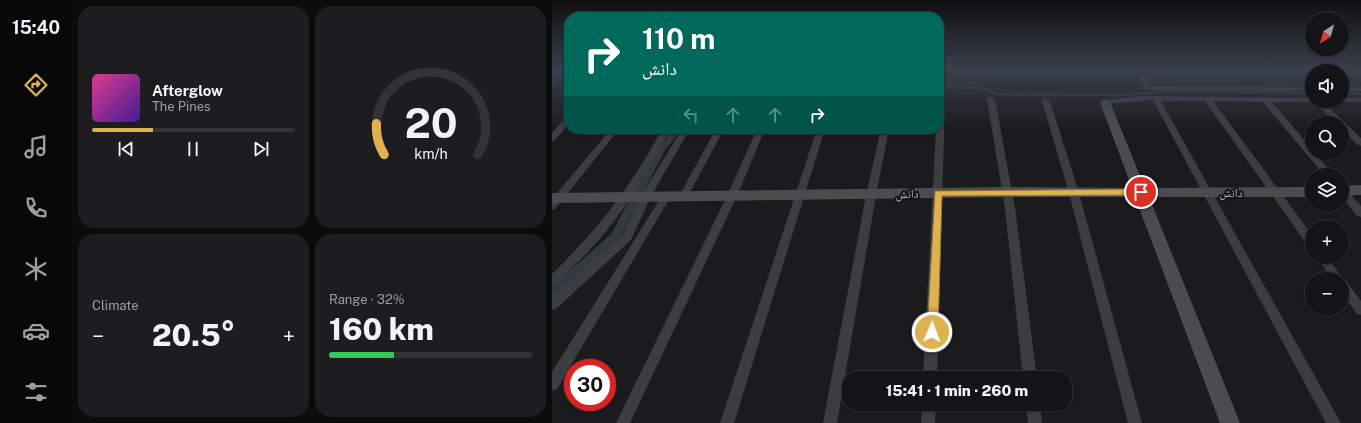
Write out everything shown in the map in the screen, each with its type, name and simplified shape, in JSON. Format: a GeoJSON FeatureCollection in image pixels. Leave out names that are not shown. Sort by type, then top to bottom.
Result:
{"type":"FeatureCollection","features":[{"type":"Feature","properties":{"kind":"main road"},"geometry":{"type":"LineString","coordinates":[[1105,102],[1230,423]]}},
{"type":"Feature","properties":{"kind":"main road"},"geometry":{"type":"LineString","coordinates":[[1349,191],[1361,190]]}},
{"type":"Feature","properties":{"kind":"main road","name":"دانش"},"geometry":{"type":"LineString","coordinates":[[554,201],[646,196],[799,196],[1006,192],[1305,192]]}},
{"type":"Feature","properties":{"kind":"street"},"geometry":{"type":"LineString","coordinates":[[1140,98],[1147,90]]}},
{"type":"Feature","properties":{"kind":"street"},"geometry":{"type":"LineString","coordinates":[[1105,102],[1140,98],[1305,100]]}},
{"type":"Feature","properties":{"kind":"street"},"geometry":{"type":"LineString","coordinates":[[1156,98],[1334,423]]}},
{"type":"Feature","properties":{"kind":"street"},"geometry":{"type":"LineString","coordinates":[[991,99],[1017,267],[1029,371]]}},
{"type":"Feature","properties":{"kind":"street"},"geometry":{"type":"LineString","coordinates":[[1207,99],[1305,234]]}},
{"type":"Feature","properties":{"kind":"street"},"geometry":{"type":"LineString","coordinates":[[1265,99],[1323,168]]}},
{"type":"Feature","properties":{"kind":"street"},"geometry":{"type":"LineString","coordinates":[[1349,100],[1361,100]]}},
{"type":"Feature","properties":{"kind":"street"},"geometry":{"type":"LineString","coordinates":[[1046,101],[1074,193],[1135,423]]}},
{"type":"Feature","properties":{"kind":"street"},"geometry":{"type":"LineString","coordinates":[[1325,108],[1333,116]]}},
{"type":"Feature","properties":{"kind":"street"},"geometry":{"type":"LineString","coordinates":[[552,138],[564,125]]}},
{"type":"Feature","properties":{"kind":"street"},"geometry":{"type":"LineString","coordinates":[[1349,132],[1361,144]]}},
{"type":"Feature","properties":{"kind":"street"},"geometry":{"type":"LineString","coordinates":[[554,201],[611,134]]}},
{"type":"Feature","properties":{"kind":"street"},"geometry":{"type":"LineString","coordinates":[[552,281],[590,243],[625,198],[664,134]]}},
{"type":"Feature","properties":{"kind":"street"},"geometry":{"type":"LineString","coordinates":[[552,305],[627,237],[646,196],[683,134]]}},
{"type":"Feature","properties":{"kind":"street"},"geometry":{"type":"LineString","coordinates":[[684,196],[717,134]]}},
{"type":"Feature","properties":{"kind":"street"},"geometry":{"type":"LineString","coordinates":[[623,423],[732,196],[759,134]]}},
{"type":"Feature","properties":{"kind":"street"},"geometry":{"type":"LineString","coordinates":[[727,423],[819,134]]}},
{"type":"Feature","properties":{"kind":"street"},"geometry":{"type":"LineString","coordinates":[[830,423],[871,195],[884,134]]}},
{"type":"Feature","properties":{"kind":"street"},"geometry":{"type":"LineString","coordinates":[[930,371],[940,134]]}},
{"type":"Feature","properties":{"kind":"street"},"geometry":{"type":"LineString","coordinates":[[552,384],[666,196]]}},
{"type":"Feature","properties":{"kind":"street"},"geometry":{"type":"LineString","coordinates":[[1349,199],[1361,213]]}},
{"type":"Feature","properties":{"kind":"street"},"geometry":{"type":"LineString","coordinates":[[1349,294],[1361,310]]}},
{"type":"Feature","properties":{"kind":"street"},"geometry":{"type":"LineString","coordinates":[[928,423],[929,411]]}},
{"type":"Feature","properties":{"kind":"street"},"geometry":{"type":"LineString","coordinates":[[1034,411],[1035,423]]}},
{"type":"Feature","properties":{"kind":"waterway"},"geometry":{"type":"LineString","coordinates":[[986,90],[997,94],[1122,95],[1170,91],[1305,93]]}},
{"type":"Feature","properties":{"kind":"waterway"},"geometry":{"type":"LineString","coordinates":[[1349,93],[1361,94]]}},
{"type":"Feature","properties":{"kind":"waterway"},"geometry":{"type":"LineString","coordinates":[[552,294],[615,237],[660,152],[673,134]]}},
{"type":"Feature","properties":{"kind":"route"},"geometry":{"type":"LineString","coordinates":[[932,332],[938,193],[1141,192]]}}]}
